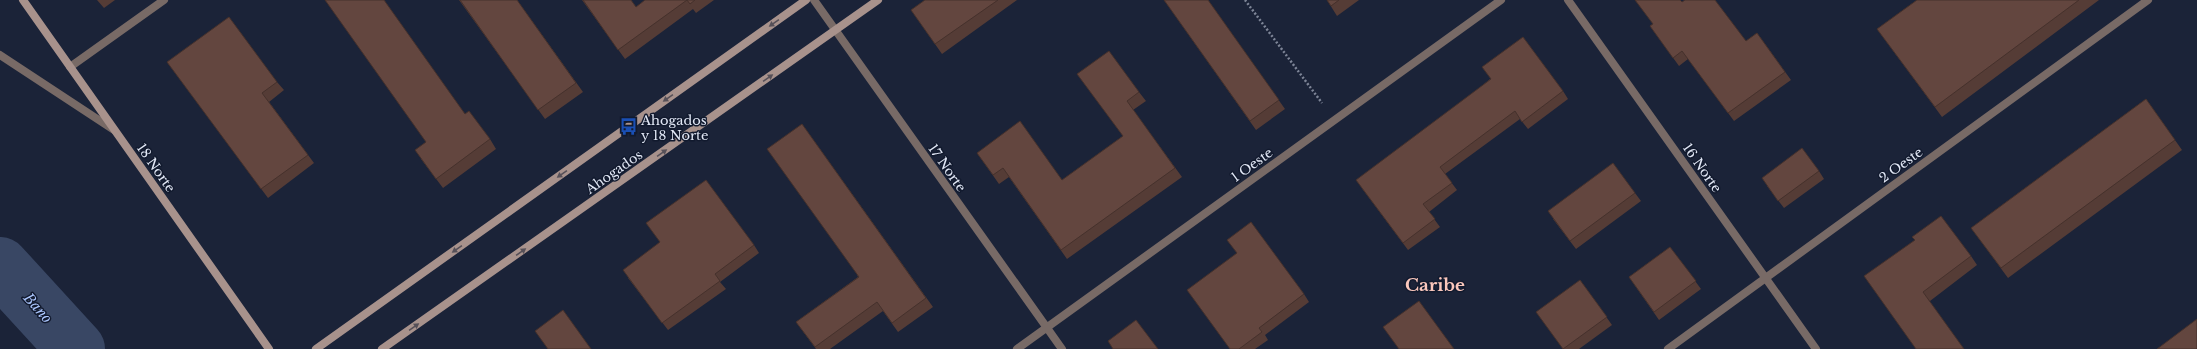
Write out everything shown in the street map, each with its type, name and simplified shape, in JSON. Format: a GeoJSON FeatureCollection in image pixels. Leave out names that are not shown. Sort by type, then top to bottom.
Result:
{"type":"FeatureCollection","features":[{"type":"Feature","properties":{"kind":"main road","name":"18 Norte"},"geometry":{"type":"LineString","coordinates":[[23,0],[269,349]]}},
{"type":"Feature","properties":{"kind":"main road"},"geometry":{"type":"LineString","coordinates":[[316,349],[806,0]]}},
{"type":"Feature","properties":{"kind":"main road","name":"Ahogados"},"geometry":{"type":"LineString","coordinates":[[382,349],[878,0]]}},
{"type":"Feature","properties":{"kind":"street"},"geometry":{"type":"LineString","coordinates":[[70,67],[164,0]]}},
{"type":"Feature","properties":{"kind":"street","name":"17 Norte"},"geometry":{"type":"LineString","coordinates":[[814,0],[1062,349]]}},
{"type":"Feature","properties":{"kind":"street","name":"1 Oeste"},"geometry":{"type":"LineString","coordinates":[[1017,349],[1501,0]]}},
{"type":"Feature","properties":{"kind":"street","name":"16 Norte"},"geometry":{"type":"LineString","coordinates":[[1568,0],[1816,349]]}},
{"type":"Feature","properties":{"kind":"street","name":"2 Oeste"},"geometry":{"type":"LineString","coordinates":[[1668,349],[2148,0]]}},
{"type":"Feature","properties":{"kind":"street"},"geometry":{"type":"LineString","coordinates":[[0,56],[114,130]]}},
{"type":"Feature","properties":{"kind":"path"},"geometry":{"type":"LineString","coordinates":[[1245,0],[1334,120]]}},
{"type":"Feature","properties":{"kind":"building"},"geometry":{"type":"Polygon","coordinates":[[[325,0],[384,0],[465,114],[469,111],[490,139],[436,179],[415,150],[426,142],[325,0]]]}},
{"type":"Feature","properties":{"kind":"building"},"geometry":{"type":"Polygon","coordinates":[[[460,0],[517,0],[576,83],[538,110],[460,0]]]}},
{"type":"Feature","properties":{"kind":"building"},"geometry":{"type":"Polygon","coordinates":[[[583,0],[631,0],[636,7],[645,0],[687,0],[618,50],[583,0]]]}},
{"type":"Feature","properties":{"kind":"building"},"geometry":{"type":"Polygon","coordinates":[[[687,0],[695,0],[690,4],[687,0]]]}},
{"type":"Feature","properties":{"kind":"building"},"geometry":{"type":"Polygon","coordinates":[[[925,0],[998,0],[935,44],[911,10],[925,0]]]}},
{"type":"Feature","properties":{"kind":"building"},"geometry":{"type":"Polygon","coordinates":[[[1164,0],[1208,0],[1279,100],[1250,121],[1164,0]]]}},
{"type":"Feature","properties":{"kind":"building"},"geometry":{"type":"Polygon","coordinates":[[[1327,0],[1339,0],[1331,6],[1327,0]]]}},
{"type":"Feature","properties":{"kind":"building"},"geometry":{"type":"Polygon","coordinates":[[[1635,0],[1680,0],[1682,2],[1685,0],[1715,0],[1746,41],[1757,33],[1785,72],[1728,113],[1682,51],[1673,58],[1650,26],[1653,24],[1635,0]]]}},
{"type":"Feature","properties":{"kind":"building"},"geometry":{"type":"Polygon","coordinates":[[[1917,0],[2079,0],[1935,107],[1877,29],[1917,0]]]}},
{"type":"Feature","properties":{"kind":"building"},"geometry":{"type":"Polygon","coordinates":[[[229,17],[277,82],[262,93],[308,155],[261,189],[167,62],[229,17]]]}},
{"type":"Feature","properties":{"kind":"building"},"geometry":{"type":"Polygon","coordinates":[[[1523,37],[1563,91],[1522,122],[1515,111],[1440,167],[1452,183],[1423,204],[1435,219],[1403,243],[1356,180],[1491,79],[1482,67],[1523,37]]]}},
{"type":"Feature","properties":{"kind":"building"},"geometry":{"type":"Polygon","coordinates":[[[1109,51],[1139,92],[1127,101],[1175,168],[1061,250],[1003,168],[993,175],[977,153],[1020,121],[1062,180],[1123,136],[1077,74],[1109,51]]]}},
{"type":"Feature","properties":{"kind":"building"},"geometry":{"type":"Polygon","coordinates":[[[2146,99],[2175,140],[2001,268],[1971,228],[2146,99]]]}},
{"type":"Feature","properties":{"kind":"building"},"geometry":{"type":"Polygon","coordinates":[[[802,124],[926,298],[892,323],[877,302],[815,347],[796,322],[859,277],[767,149],[802,124]]]}},
{"type":"Feature","properties":{"kind":"building"},"geometry":{"type":"Polygon","coordinates":[[[1802,148],[1819,171],[1778,201],[1762,178],[1802,148]]]}},
{"type":"Feature","properties":{"kind":"building"},"geometry":{"type":"Polygon","coordinates":[[[1613,163],[1635,193],[1570,241],[1548,211],[1613,163]]]}},
{"type":"Feature","properties":{"kind":"building"},"geometry":{"type":"Polygon","coordinates":[[[706,180],[754,245],[715,274],[720,281],[662,323],[623,270],[660,242],[646,223],[706,180]]]}},
{"type":"Feature","properties":{"kind":"building"},"geometry":{"type":"Polygon","coordinates":[[[1941,216],[1971,256],[1923,292],[1964,349],[1916,349],[1864,276],[1915,240],[1912,237],[1941,216]]]}},
{"type":"Feature","properties":{"kind":"building"},"geometry":{"type":"Polygon","coordinates":[[[1251,222],[1304,294],[1259,328],[1262,332],[1239,349],[1230,349],[1187,290],[1237,253],[1227,240],[1251,222]]]}},
{"type":"Feature","properties":{"kind":"building"},"geometry":{"type":"Polygon","coordinates":[[[1670,247],[1696,281],[1654,312],[1629,277],[1670,247]]]}},
{"type":"Feature","properties":{"kind":"building"},"geometry":{"type":"Polygon","coordinates":[[[1580,280],[1607,317],[1563,349],[1536,312],[1580,280]]]}},
{"type":"Feature","properties":{"kind":"building"},"geometry":{"type":"Polygon","coordinates":[[[1419,301],[1454,349],[1399,349],[1383,327],[1419,301]]]}},
{"type":"Feature","properties":{"kind":"building"},"geometry":{"type":"Polygon","coordinates":[[[563,310],[591,349],[548,349],[535,331],[563,310]]]}},
{"type":"Feature","properties":{"kind":"building"},"geometry":{"type":"Polygon","coordinates":[[[2197,319],[2197,349],[2157,349],[2197,319]]]}},
{"type":"Feature","properties":{"kind":"building"},"geometry":{"type":"Polygon","coordinates":[[[1136,320],[1158,349],[1113,349],[1108,341],[1136,320]]]}},
{"type":"Feature","properties":{"kind":"waterway","name":"Bano"},"geometry":{"type":"LineString","coordinates":[[0,266],[76,349]]}},
{"type":"Feature","properties":{"kind":"place","name":"Ahogados y 18 Norte"},"geometry":{"type":"Point","coordinates":[628,127]}},
{"type":"Feature","properties":{"kind":"district","name":"Caribe"},"geometry":{"type":"Point","coordinates":[1435,285]}}]}
